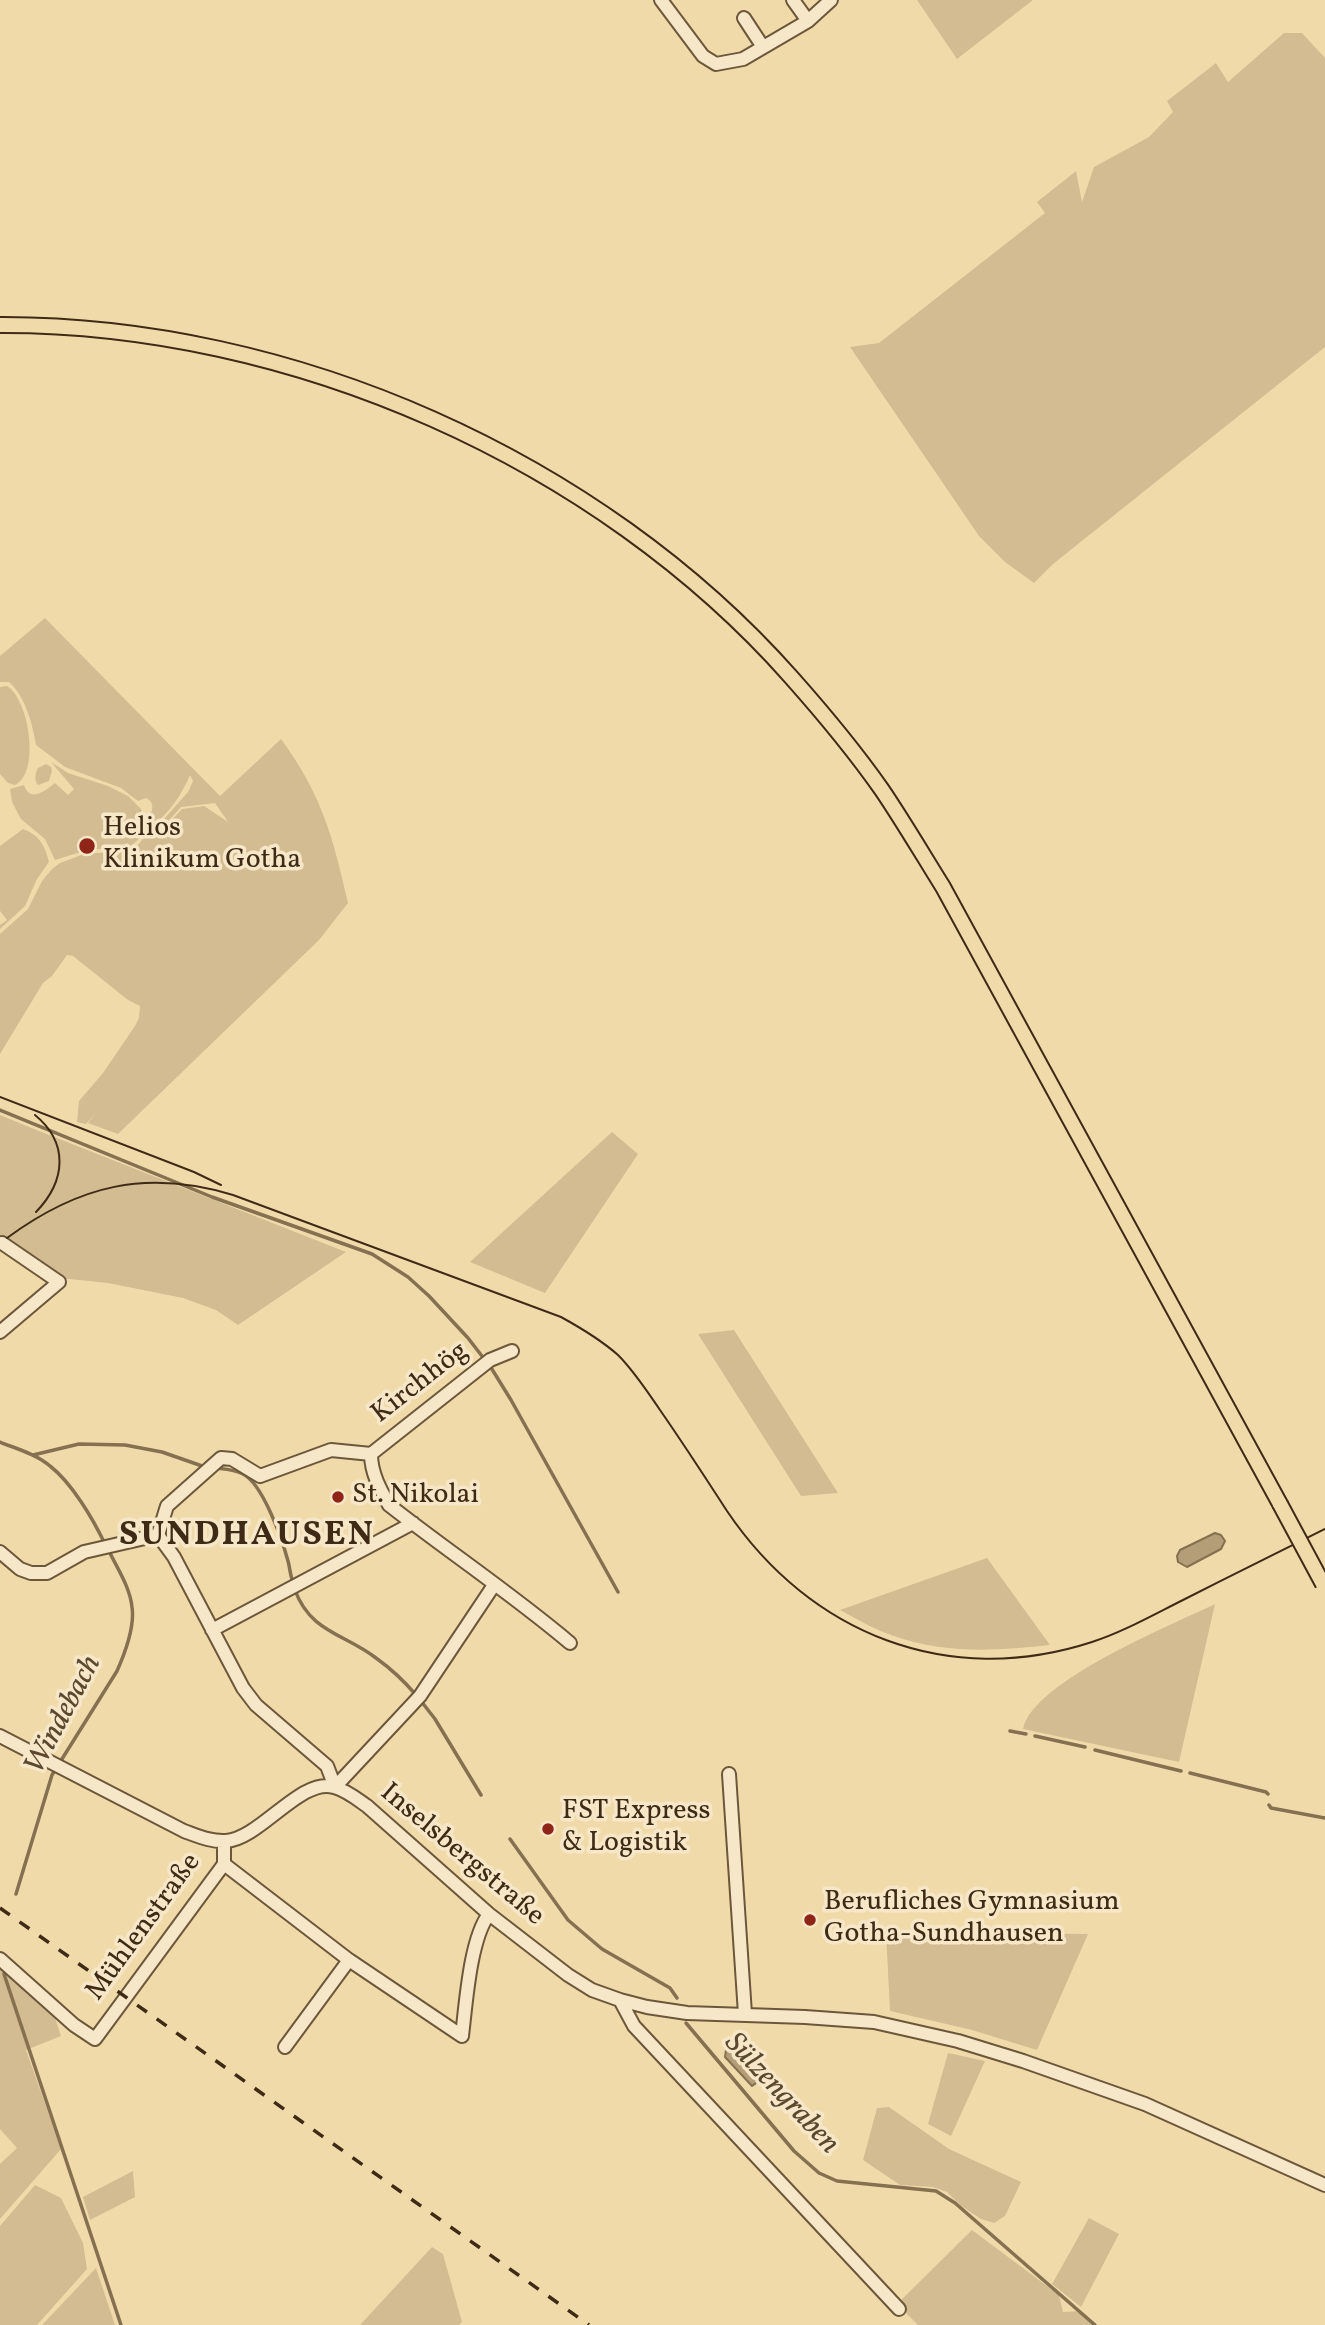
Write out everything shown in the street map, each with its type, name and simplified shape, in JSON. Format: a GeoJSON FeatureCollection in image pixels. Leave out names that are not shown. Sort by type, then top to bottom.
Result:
{"type":"FeatureCollection","features":[{"type":"Feature","properties":{"kind":"main road"},"geometry":{"type":"LineString","coordinates":[[0,325],[80,328],[191,344],[262,359],[323,377],[408,408],[508,456],[604,515],[648,546],[745,629],[790,675],[860,761],[943,887],[1324,1585]]}},
{"type":"Feature","properties":{"kind":"street"},"geometry":{"type":"LineString","coordinates":[[661,0],[703,57],[716,64],[743,59],[808,21],[831,0]]}},
{"type":"Feature","properties":{"kind":"street"},"geometry":{"type":"LineString","coordinates":[[793,0],[808,21]]}},
{"type":"Feature","properties":{"kind":"street"},"geometry":{"type":"LineString","coordinates":[[744,18],[763,47]]}},
{"type":"Feature","properties":{"kind":"street"},"geometry":{"type":"LineString","coordinates":[[0,1332],[59,1282],[2,1242]]}},
{"type":"Feature","properties":{"kind":"street","name":"Kirchhög"},"geometry":{"type":"LineString","coordinates":[[158,1535],[167,1506],[221,1458],[232,1460],[260,1476],[331,1450],[371,1454],[485,1363],[512,1351]]}},
{"type":"Feature","properties":{"kind":"street"},"geometry":{"type":"LineString","coordinates":[[371,1454],[371,1466],[389,1505],[494,1585],[527,1606],[570,1643]]}},
{"type":"Feature","properties":{"kind":"street"},"geometry":{"type":"LineString","coordinates":[[212,1630],[413,1523]]}},
{"type":"Feature","properties":{"kind":"street"},"geometry":{"type":"LineString","coordinates":[[0,1552],[20,1570],[39,1574],[55,1570],[84,1552],[158,1535],[166,1544],[243,1688],[256,1705],[327,1766],[335,1787],[419,1697],[494,1585]]}},
{"type":"Feature","properties":{"kind":"street"},"geometry":{"type":"LineString","coordinates":[[0,1735],[184,1831],[224,1842]]}},
{"type":"Feature","properties":{"kind":"street"},"geometry":{"type":"LineString","coordinates":[[729,1774],[745,2014]]}},
{"type":"Feature","properties":{"kind":"street","name":"Inselsbergstraße"},"geometry":{"type":"LineString","coordinates":[[224,1842],[241,1838],[314,1788],[335,1787],[367,1806],[489,1914],[568,1975],[592,1990],[620,2000],[687,2012],[874,2022],[917,2031],[1023,2061],[1145,2104],[1325,2185]]}},
{"type":"Feature","properties":{"kind":"street","name":"Mühlenstraße"},"geometry":{"type":"LineString","coordinates":[[0,1959],[74,2025],[95,2039],[224,1864],[224,1842]]}},
{"type":"Feature","properties":{"kind":"street"},"geometry":{"type":"LineString","coordinates":[[224,1864],[349,1960],[462,2036],[471,1972],[482,1923],[489,1914]]}},
{"type":"Feature","properties":{"kind":"street"},"geometry":{"type":"LineString","coordinates":[[285,2047],[349,1960]]}},
{"type":"Feature","properties":{"kind":"street"},"geometry":{"type":"LineString","coordinates":[[620,2000],[634,2026],[899,2309]]}},
{"type":"Feature","properties":{"kind":"shaded area"},"geometry":{"type":"Polygon","coordinates":[[[917,0],[1033,0],[957,59],[917,0]]]}},
{"type":"Feature","properties":{"kind":"shaded area"},"geometry":{"type":"Polygon","coordinates":[[[1284,33],[1302,33],[1325,58],[1325,347],[1053,564],[1034,583],[1005,562],[979,536],[850,347],[879,343],[1045,213],[1037,202],[1076,171],[1082,202],[1094,167],[1149,137],[1173,112],[1167,101],[1216,63],[1228,82],[1284,33]]]}},
{"type":"Feature","properties":{"kind":"shaded area","name":"Helios Klinikum Gotha"},"geometry":{"type":"Polygon","coordinates":[[[45,618],[220,796],[281,739],[307,779],[324,817],[348,903],[319,940],[118,1134],[88,1123],[96,1113],[86,1124],[77,1122],[79,1101],[103,1073],[135,1026],[140,1006],[128,1000],[73,956],[67,955],[52,976],[43,983],[0,1054],[0,934],[28,909],[42,881],[52,869],[84,854],[124,851],[137,846],[188,792],[193,781],[190,775],[174,803],[151,827],[148,815],[152,807],[148,799],[138,801],[121,788],[65,767],[36,745],[20,695],[9,682],[0,682],[0,656],[45,618]],[[215,803],[181,807],[163,827],[167,840],[165,827],[182,809],[204,806],[228,822],[215,803]]]}},
{"type":"Feature","properties":{"kind":"shaded area"},"geometry":{"type":"Polygon","coordinates":[[[7,686],[15,693],[21,705],[29,736],[28,766],[23,778],[15,785],[8,783],[0,774],[0,687],[7,686]]]}},
{"type":"Feature","properties":{"kind":"shaded area"},"geometry":{"type":"Polygon","coordinates":[[[51,762],[68,773],[108,786],[128,796],[141,809],[145,822],[143,835],[131,846],[87,850],[55,860],[45,839],[21,819],[12,802],[10,789],[24,785],[30,793],[38,794],[55,783],[68,795],[74,789],[51,762]]]}},
{"type":"Feature","properties":{"kind":"shaded area"},"geometry":{"type":"Polygon","coordinates":[[[46,764],[52,771],[49,781],[38,785],[35,779],[37,770],[46,764]]]}},
{"type":"Feature","properties":{"kind":"shaded area"},"geometry":{"type":"Polygon","coordinates":[[[23,829],[40,841],[49,862],[37,879],[25,906],[0,929],[0,925],[7,920],[0,911],[0,846],[23,829]]]}},
{"type":"Feature","properties":{"kind":"shaded area"},"geometry":{"type":"Polygon","coordinates":[[[0,1115],[346,1252],[238,1325],[216,1310],[183,1298],[108,1283],[59,1278],[0,1239],[0,1115]]]}},
{"type":"Feature","properties":{"kind":"shaded area"},"geometry":{"type":"Polygon","coordinates":[[[612,1132],[638,1154],[545,1293],[470,1262],[612,1132]]]}},
{"type":"Feature","properties":{"kind":"shaded area"},"geometry":{"type":"Polygon","coordinates":[[[734,1330],[838,1493],[801,1496],[698,1334],[734,1330]]]}},
{"type":"Feature","properties":{"kind":"shaded area"},"geometry":{"type":"Polygon","coordinates":[[[1215,1533],[1221,1535],[1225,1541],[1221,1549],[1187,1567],[1178,1562],[1180,1550],[1215,1533]]]}},
{"type":"Feature","properties":{"kind":"shaded area"},"geometry":{"type":"Polygon","coordinates":[[[987,1558],[1050,1645],[991,1650],[932,1646],[887,1634],[840,1610],[987,1558]]]}},
{"type":"Feature","properties":{"kind":"shaded area"},"geometry":{"type":"Polygon","coordinates":[[[1215,1604],[1179,1762],[1023,1729],[1032,1711],[1051,1692],[1076,1674],[1215,1604]]]}},
{"type":"Feature","properties":{"kind":"shaded area"},"geometry":{"type":"Polygon","coordinates":[[[886,1932],[1088,1934],[1037,2050],[972,2030],[890,2011],[886,1932]]]}},
{"type":"Feature","properties":{"kind":"shaded area"},"geometry":{"type":"Polygon","coordinates":[[[0,1969],[55,2018],[61,2036],[26,2050],[61,2149],[0,2219],[0,2164],[17,2148],[0,2129],[0,1969]]]}},
{"type":"Feature","properties":{"kind":"shaded area"},"geometry":{"type":"Polygon","coordinates":[[[738,2044],[749,2044],[762,2065],[761,2076],[752,2086],[725,2057],[726,2050],[738,2044]]]}},
{"type":"Feature","properties":{"kind":"shaded area"},"geometry":{"type":"Polygon","coordinates":[[[948,2053],[985,2061],[951,2136],[928,2124],[948,2053]]]}},
{"type":"Feature","properties":{"kind":"shaded area"},"geometry":{"type":"Polygon","coordinates":[[[889,2107],[949,2149],[1021,2182],[1005,2216],[994,2223],[981,2219],[947,2192],[933,2187],[900,2185],[863,2160],[877,2108],[889,2107]]]}},
{"type":"Feature","properties":{"kind":"shaded area"},"geometry":{"type":"Polygon","coordinates":[[[133,2171],[135,2197],[90,2220],[83,2197],[133,2171]]]}},
{"type":"Feature","properties":{"kind":"shaded area"},"geometry":{"type":"Polygon","coordinates":[[[35,2185],[61,2198],[83,2243],[87,2269],[37,2325],[0,2325],[0,2226],[35,2185]]]}},
{"type":"Feature","properties":{"kind":"shaded area"},"geometry":{"type":"Polygon","coordinates":[[[1089,2218],[1119,2234],[1081,2307],[1052,2284],[1089,2218]]]}},
{"type":"Feature","properties":{"kind":"shaded area"},"geometry":{"type":"Polygon","coordinates":[[[972,2230],[1059,2295],[1063,2312],[1081,2311],[1095,2325],[918,2325],[897,2304],[972,2230]]]}},
{"type":"Feature","properties":{"kind":"shaded area"},"geometry":{"type":"Polygon","coordinates":[[[432,2247],[443,2254],[462,2322],[459,2325],[360,2325],[432,2247]]]}},
{"type":"Feature","properties":{"kind":"shaded area"},"geometry":{"type":"Polygon","coordinates":[[[96,2268],[115,2325],[42,2325],[96,2268]]]}},
{"type":"Feature","properties":{"kind":"waterway"},"geometry":{"type":"LineString","coordinates":[[0,1110],[212,1197],[372,1254],[408,1277],[429,1296],[485,1360]]}},
{"type":"Feature","properties":{"kind":"waterway"},"geometry":{"type":"LineString","coordinates":[[490,1366],[618,1592]]}},
{"type":"Feature","properties":{"kind":"waterway","name":"Windebach"},"geometry":{"type":"LineString","coordinates":[[0,1442],[39,1458],[58,1473],[81,1502],[105,1544]]}},
{"type":"Feature","properties":{"kind":"waterway","name":"Sülzengraben"},"geometry":{"type":"LineString","coordinates":[[33,1455],[79,1444],[125,1445],[162,1452],[205,1467]]}},
{"type":"Feature","properties":{"kind":"waterway","name":"Sülzengraben"},"geometry":{"type":"LineString","coordinates":[[216,1468],[243,1474],[258,1489],[276,1526],[293,1582]]}},
{"type":"Feature","properties":{"kind":"waterway","name":"Windebach"},"geometry":{"type":"LineString","coordinates":[[16,1894],[52,1775],[117,1671],[129,1640],[133,1615],[131,1600],[109,1551]]}},
{"type":"Feature","properties":{"kind":"waterway","name":"Sülzengraben"},"geometry":{"type":"LineString","coordinates":[[295,1590],[302,1604],[319,1624],[376,1658],[416,1695]]}},
{"type":"Feature","properties":{"kind":"waterway","name":"Sülzengraben"},"geometry":{"type":"LineString","coordinates":[[421,1701],[435,1719],[481,1795]]}},
{"type":"Feature","properties":{"kind":"waterway"},"geometry":{"type":"LineString","coordinates":[[1010,1731],[1026,1734]]}},
{"type":"Feature","properties":{"kind":"waterway"},"geometry":{"type":"LineString","coordinates":[[1035,1736],[1085,1747]]}},
{"type":"Feature","properties":{"kind":"waterway"},"geometry":{"type":"LineString","coordinates":[[1095,1750],[1181,1771]]}},
{"type":"Feature","properties":{"kind":"waterway"},"geometry":{"type":"LineString","coordinates":[[1190,1773],[1268,1794]]}},
{"type":"Feature","properties":{"kind":"waterway"},"geometry":{"type":"LineString","coordinates":[[1269,1805],[1271,1808],[1325,1818]]}},
{"type":"Feature","properties":{"kind":"waterway","name":"Sülzengraben"},"geometry":{"type":"LineString","coordinates":[[510,1839],[568,1920],[602,1949],[670,1988],[677,1998]]}},
{"type":"Feature","properties":{"kind":"waterway","name":"Windebach"},"geometry":{"type":"LineString","coordinates":[[4,1974],[121,2325]]}},
{"type":"Feature","properties":{"kind":"waterway","name":"Sülzengraben"},"geometry":{"type":"LineString","coordinates":[[686,2023],[794,2151],[819,2173],[837,2181],[936,2191],[955,2203],[1095,2325]]}},
{"type":"Feature","properties":{"kind":"tram line"},"geometry":{"type":"LineString","coordinates":[[0,1097],[221,1185]]}},
{"type":"Feature","properties":{"kind":"tram line"},"geometry":{"type":"LineString","coordinates":[[35,1115],[54,1138],[60,1162],[53,1188],[36,1212]]}},
{"type":"Feature","properties":{"kind":"tram line"},"geometry":{"type":"LineString","coordinates":[[7,1238],[60,1205],[87,1194],[142,1183],[201,1187],[233,1195],[561,1317],[598,1339],[624,1361],[686,1447],[727,1511],[761,1554],[799,1590],[841,1619],[887,1640],[935,1654],[986,1659],[1038,1655],[1092,1642],[1138,1623],[1325,1529]]}},
{"type":"Feature","properties":{"kind":"railway"},"geometry":{"type":"LineString","coordinates":[[0,1908],[589,2325]]}},
{"type":"Feature","properties":{"kind":"place","name":"Helios Klinikum Gotha"},"geometry":{"type":"Point","coordinates":[87,846]}},
{"type":"Feature","properties":{"kind":"place","name":"St. Nikolai"},"geometry":{"type":"Point","coordinates":[338,1497]}},
{"type":"Feature","properties":{"kind":"place","name":"FST Express & Logistik"},"geometry":{"type":"Point","coordinates":[548,1829]}},
{"type":"Feature","properties":{"kind":"place","name":"Berufliches Gymnasium Gotha-Sundhausen"},"geometry":{"type":"Point","coordinates":[810,1920]}},
{"type":"Feature","properties":{"kind":"district","name":"SUNDHAUSEN"},"geometry":{"type":"Point","coordinates":[247,1538]}}]}
